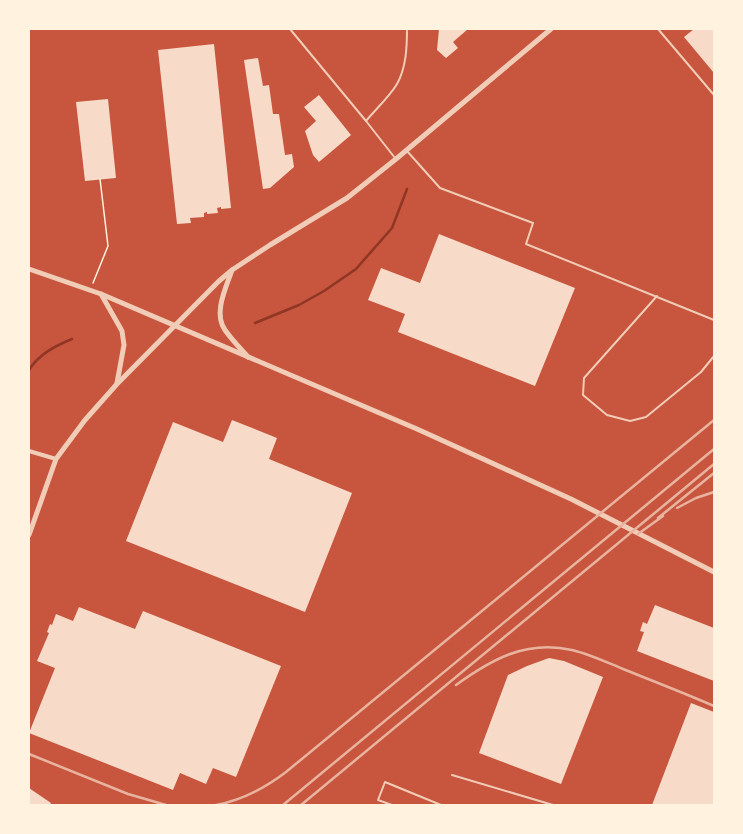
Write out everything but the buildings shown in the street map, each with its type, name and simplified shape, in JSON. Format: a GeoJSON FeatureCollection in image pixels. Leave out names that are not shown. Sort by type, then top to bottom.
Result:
{"type":"FeatureCollection","features":[{"type":"Feature","properties":{"kind":"street"},"geometry":{"type":"LineString","coordinates":[[29,535],[56,459],[84,420],[117,384],[219,281],[232,270],[347,198],[406,151],[551,29]]}},
{"type":"Feature","properties":{"kind":"street"},"geometry":{"type":"LineString","coordinates":[[29,269],[102,294],[571,498],[714,572]]}},
{"type":"Feature","properties":{"kind":"street"},"geometry":{"type":"LineString","coordinates":[[232,270],[220,308],[221,322],[225,330],[248,358]]}},
{"type":"Feature","properties":{"kind":"street"},"geometry":{"type":"LineString","coordinates":[[102,294],[122,331],[124,345],[117,384]]}},
{"type":"Feature","properties":{"kind":"street"},"geometry":{"type":"LineString","coordinates":[[29,451],[56,459]]}},
{"type":"Feature","properties":{"kind":"lane"},"geometry":{"type":"LineString","coordinates":[[289,29],[396,159]]}},
{"type":"Feature","properties":{"kind":"lane"},"geometry":{"type":"LineString","coordinates":[[366,121],[396,85],[404,67],[407,29]]}},
{"type":"Feature","properties":{"kind":"lane"},"geometry":{"type":"LineString","coordinates":[[658,29],[714,95]]}},
{"type":"Feature","properties":{"kind":"lane"},"geometry":{"type":"LineString","coordinates":[[406,151],[440,188],[533,224],[526,244],[714,320]]}},
{"type":"Feature","properties":{"kind":"lane"},"geometry":{"type":"LineString","coordinates":[[657,296],[584,378],[583,395],[607,415],[630,420],[646,417],[701,372],[714,356]]}},
{"type":"Feature","properties":{"kind":"lane"},"geometry":{"type":"LineString","coordinates":[[452,775],[553,805]]}},
{"type":"Feature","properties":{"kind":"lane"},"geometry":{"type":"LineString","coordinates":[[392,805],[378,800],[384,782],[441,805]]}},
{"type":"Feature","properties":{"kind":"path"},"geometry":{"type":"LineString","coordinates":[[89,290],[96,277],[108,246],[100,180]]}},
{"type":"Feature","properties":{"kind":"waterway"},"geometry":{"type":"LineString","coordinates":[[255,323],[299,305],[324,291],[356,269],[392,228],[407,189]]}},
{"type":"Feature","properties":{"kind":"waterway"},"geometry":{"type":"LineString","coordinates":[[29,370],[33,364],[48,351],[72,339]]}},
{"type":"Feature","properties":{"kind":"railway"},"geometry":{"type":"LineString","coordinates":[[216,805],[253,793],[286,772],[714,420]]}},
{"type":"Feature","properties":{"kind":"railway"},"geometry":{"type":"LineString","coordinates":[[283,805],[714,449]]}},
{"type":"Feature","properties":{"kind":"railway"},"geometry":{"type":"LineString","coordinates":[[301,805],[714,464]]}},
{"type":"Feature","properties":{"kind":"railway"},"geometry":{"type":"LineString","coordinates":[[658,518],[714,473]]}},
{"type":"Feature","properties":{"kind":"railway"},"geometry":{"type":"LineString","coordinates":[[677,508],[696,498],[714,492]]}},
{"type":"Feature","properties":{"kind":"railway"},"geometry":{"type":"LineString","coordinates":[[638,534],[663,516]]}},
{"type":"Feature","properties":{"kind":"railway"},"geometry":{"type":"LineString","coordinates":[[456,685],[483,667],[510,654],[525,650],[555,648],[572,650],[591,656],[714,706]]}},
{"type":"Feature","properties":{"kind":"railway"},"geometry":{"type":"LineString","coordinates":[[29,754],[128,794],[166,805]]}}]}
